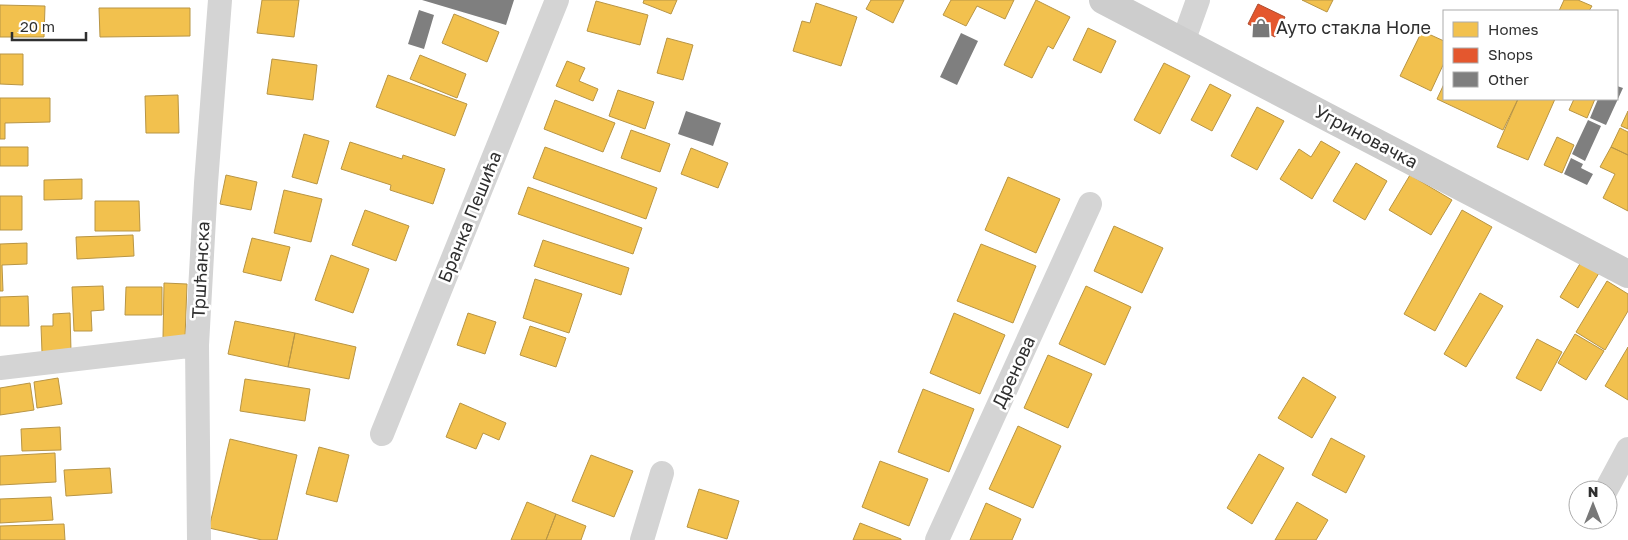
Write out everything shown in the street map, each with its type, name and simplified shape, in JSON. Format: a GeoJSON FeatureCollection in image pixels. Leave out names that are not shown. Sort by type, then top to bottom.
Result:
{"type":"FeatureCollection","features":[{"type":"Feature","properties":{"kind":"main road","name":"Угриновачка"},"geometry":{"type":"LineString","coordinates":[[1103,0],[1628,274]]}},
{"type":"Feature","properties":{"kind":"street","name":"Тршћанска"},"geometry":{"type":"LineString","coordinates":[[199,540],[197,345],[206,183],[220,0]]}},
{"type":"Feature","properties":{"kind":"street","name":"Бранка Пешића"},"geometry":{"type":"LineString","coordinates":[[382,434],[557,0]]}},
{"type":"Feature","properties":{"kind":"street"},"geometry":{"type":"LineString","coordinates":[[1183,42],[1198,0]]}},
{"type":"Feature","properties":{"kind":"street","name":"Дренова"},"geometry":{"type":"LineString","coordinates":[[937,540],[1090,204]]}},
{"type":"Feature","properties":{"kind":"street"},"geometry":{"type":"LineString","coordinates":[[0,368],[197,345]]}},
{"type":"Feature","properties":{"kind":"street"},"geometry":{"type":"LineString","coordinates":[[1611,480],[1628,449]]}},
{"type":"Feature","properties":{"kind":"street"},"geometry":{"type":"LineString","coordinates":[[642,540],[662,473]]}},
{"type":"Feature","properties":{"kind":"building: Homes"},"geometry":{"type":"Polygon","coordinates":[[[262,0],[299,0],[294,37],[257,33],[262,0]]]}},
{"type":"Feature","properties":{"kind":"building: Homes"},"geometry":{"type":"Polygon","coordinates":[[[644,0],[677,0],[671,14],[643,3],[644,0]]]}},
{"type":"Feature","properties":{"kind":"building: Homes"},"geometry":{"type":"Polygon","coordinates":[[[871,0],[904,0],[893,23],[866,9],[871,0]]]}},
{"type":"Feature","properties":{"kind":"building: Homes"},"geometry":{"type":"Polygon","coordinates":[[[951,0],[1014,0],[1005,19],[977,6],[966,26],[943,15],[951,0]]]}},
{"type":"Feature","properties":{"kind":"building: Homes"},"geometry":{"type":"Polygon","coordinates":[[[1036,0],[1070,17],[1053,49],[1048,46],[1032,78],[1004,65],[1036,0]]]}},
{"type":"Feature","properties":{"kind":"building: Homes"},"geometry":{"type":"Polygon","coordinates":[[[1302,0],[1333,0],[1327,12],[1302,0]]]}},
{"type":"Feature","properties":{"kind":"building: Homes"},"geometry":{"type":"Polygon","coordinates":[[[1564,0],[1578,0],[1592,6],[1590,10],[1559,10],[1564,0]]]}},
{"type":"Feature","properties":{"kind":"building: Homes"},"geometry":{"type":"Polygon","coordinates":[[[596,1],[648,15],[640,45],[587,31],[596,1]]]}},
{"type":"Feature","properties":{"kind":"building: Homes"},"geometry":{"type":"Polygon","coordinates":[[[816,3],[857,17],[841,66],[793,51],[802,21],[810,23],[816,3]]]}},
{"type":"Feature","properties":{"kind":"building: Homes"},"geometry":{"type":"Polygon","coordinates":[[[0,5],[45,6],[44,37],[0,37],[0,5]]]}},
{"type":"Feature","properties":{"kind":"building: Homes"},"geometry":{"type":"Polygon","coordinates":[[[99,8],[190,8],[190,36],[100,37],[99,8]]]}},
{"type":"Feature","properties":{"kind":"building: Homes"},"geometry":{"type":"Polygon","coordinates":[[[454,14],[499,32],[487,62],[442,43],[454,14]]]}},
{"type":"Feature","properties":{"kind":"building: Homes"},"geometry":{"type":"Polygon","coordinates":[[[1088,28],[1116,41],[1101,73],[1073,60],[1088,28]]]}},
{"type":"Feature","properties":{"kind":"building: Homes"},"geometry":{"type":"Polygon","coordinates":[[[1422,31],[1443,41],[1443,65],[1431,91],[1400,76],[1422,31]]]}},
{"type":"Feature","properties":{"kind":"building: Homes"},"geometry":{"type":"Polygon","coordinates":[[[667,38],[693,45],[683,80],[657,73],[667,38]]]}},
{"type":"Feature","properties":{"kind":"building: Homes"},"geometry":{"type":"Polygon","coordinates":[[[0,54],[23,54],[23,85],[0,84],[0,54]]]}},
{"type":"Feature","properties":{"kind":"building: Homes"},"geometry":{"type":"Polygon","coordinates":[[[420,55],[466,74],[457,98],[410,79],[420,55]]]}},
{"type":"Feature","properties":{"kind":"building: Homes"},"geometry":{"type":"Polygon","coordinates":[[[272,59],[317,65],[313,100],[267,94],[272,59]]]}},
{"type":"Feature","properties":{"kind":"building: Homes"},"geometry":{"type":"Polygon","coordinates":[[[567,61],[585,68],[579,81],[598,89],[593,101],[556,86],[567,61]]]}},
{"type":"Feature","properties":{"kind":"building: Homes"},"geometry":{"type":"Polygon","coordinates":[[[1164,63],[1190,76],[1160,134],[1134,120],[1164,63]]]}},
{"type":"Feature","properties":{"kind":"building: Homes"},"geometry":{"type":"Polygon","coordinates":[[[388,75],[467,104],[455,136],[376,107],[388,75]]]}},
{"type":"Feature","properties":{"kind":"building: Homes"},"geometry":{"type":"Polygon","coordinates":[[[1210,84],[1231,95],[1212,131],[1191,120],[1210,84]]]}},
{"type":"Feature","properties":{"kind":"building: Homes"},"geometry":{"type":"Polygon","coordinates":[[[1443,86],[1443,100],[1518,100],[1503,130],[1437,99],[1443,86]]]}},
{"type":"Feature","properties":{"kind":"building: Homes"},"geometry":{"type":"Polygon","coordinates":[[[618,90],[654,102],[645,129],[609,116],[618,90]]]}},
{"type":"Feature","properties":{"kind":"building: Homes"},"geometry":{"type":"Polygon","coordinates":[[[178,95],[179,133],[146,133],[145,96],[178,95]]]}},
{"type":"Feature","properties":{"kind":"building: Homes"},"geometry":{"type":"Polygon","coordinates":[[[0,98],[50,98],[50,122],[5,123],[5,139],[0,139],[0,98]]]}},
{"type":"Feature","properties":{"kind":"building: Homes"},"geometry":{"type":"Polygon","coordinates":[[[555,100],[615,123],[603,152],[544,129],[555,100]]]}},
{"type":"Feature","properties":{"kind":"building: Homes"},"geometry":{"type":"Polygon","coordinates":[[[1518,100],[1555,100],[1528,160],[1497,147],[1518,100]]]}},
{"type":"Feature","properties":{"kind":"building: Homes"},"geometry":{"type":"Polygon","coordinates":[[[1574,100],[1595,100],[1587,118],[1569,110],[1574,100]]]}},
{"type":"Feature","properties":{"kind":"building: Homes"},"geometry":{"type":"Polygon","coordinates":[[[1257,107],[1284,121],[1257,170],[1231,156],[1257,107]]]}},
{"type":"Feature","properties":{"kind":"building: Homes"},"geometry":{"type":"Polygon","coordinates":[[[1628,111],[1628,129],[1621,126],[1628,111]]]}},
{"type":"Feature","properties":{"kind":"building: Homes"},"geometry":{"type":"Polygon","coordinates":[[[1620,128],[1628,132],[1628,155],[1611,147],[1620,128]]]}},
{"type":"Feature","properties":{"kind":"building: Homes"},"geometry":{"type":"Polygon","coordinates":[[[631,130],[670,144],[660,172],[621,158],[631,130]]]}},
{"type":"Feature","properties":{"kind":"building: Homes"},"geometry":{"type":"Polygon","coordinates":[[[304,134],[329,141],[317,184],[292,177],[304,134]]]}},
{"type":"Feature","properties":{"kind":"building: Homes"},"geometry":{"type":"Polygon","coordinates":[[[1557,137],[1574,145],[1562,173],[1544,165],[1557,137]]]}},
{"type":"Feature","properties":{"kind":"building: Homes"},"geometry":{"type":"Polygon","coordinates":[[[1321,141],[1340,152],[1312,199],[1280,179],[1299,149],[1311,157],[1321,141]]]}},
{"type":"Feature","properties":{"kind":"building: Homes"},"geometry":{"type":"Polygon","coordinates":[[[350,142],[402,159],[403,155],[445,169],[433,204],[390,190],[391,185],[341,169],[350,142]]]}},
{"type":"Feature","properties":{"kind":"building: Homes"},"geometry":{"type":"Polygon","coordinates":[[[0,147],[28,147],[28,166],[0,166],[0,147]]]}},
{"type":"Feature","properties":{"kind":"building: Homes"},"geometry":{"type":"Polygon","coordinates":[[[545,147],[657,188],[646,219],[533,178],[545,147]]]}},
{"type":"Feature","properties":{"kind":"building: Homes"},"geometry":{"type":"Polygon","coordinates":[[[1611,147],[1628,155],[1628,211],[1603,198],[1615,174],[1600,167],[1611,147]]]}},
{"type":"Feature","properties":{"kind":"building: Homes"},"geometry":{"type":"Polygon","coordinates":[[[691,148],[728,163],[718,188],[681,174],[691,148]]]}},
{"type":"Feature","properties":{"kind":"building: Homes"},"geometry":{"type":"Polygon","coordinates":[[[1356,163],[1387,181],[1365,220],[1333,201],[1356,163]]]}},
{"type":"Feature","properties":{"kind":"building: Homes"},"geometry":{"type":"Polygon","coordinates":[[[226,175],[257,182],[251,210],[220,204],[226,175]]]}},
{"type":"Feature","properties":{"kind":"building: Homes"},"geometry":{"type":"Polygon","coordinates":[[[1410,175],[1452,200],[1431,235],[1389,210],[1410,175]]]}},
{"type":"Feature","properties":{"kind":"building: Homes"},"geometry":{"type":"Polygon","coordinates":[[[1008,177],[1060,199],[1036,253],[985,230],[1008,177]]]}},
{"type":"Feature","properties":{"kind":"building: Homes"},"geometry":{"type":"Polygon","coordinates":[[[82,179],[82,199],[44,200],[44,180],[82,179]]]}},
{"type":"Feature","properties":{"kind":"building: Homes"},"geometry":{"type":"Polygon","coordinates":[[[528,187],[642,228],[633,254],[518,214],[528,187]]]}},
{"type":"Feature","properties":{"kind":"building: Homes"},"geometry":{"type":"Polygon","coordinates":[[[284,190],[322,199],[311,242],[274,233],[284,190]]]}},
{"type":"Feature","properties":{"kind":"building: Homes"},"geometry":{"type":"Polygon","coordinates":[[[0,196],[22,196],[22,230],[0,230],[0,196]]]}},
{"type":"Feature","properties":{"kind":"building: Homes"},"geometry":{"type":"Polygon","coordinates":[[[95,201],[139,201],[140,231],[95,231],[95,201]]]}},
{"type":"Feature","properties":{"kind":"building: Homes"},"geometry":{"type":"Polygon","coordinates":[[[365,210],[409,226],[396,261],[352,245],[365,210]]]}},
{"type":"Feature","properties":{"kind":"building: Homes"},"geometry":{"type":"Polygon","coordinates":[[[1462,210],[1492,227],[1435,331],[1404,314],[1462,210]]]}},
{"type":"Feature","properties":{"kind":"building: Homes"},"geometry":{"type":"Polygon","coordinates":[[[1114,226],[1163,248],[1142,293],[1094,271],[1114,226]]]}},
{"type":"Feature","properties":{"kind":"building: Homes"},"geometry":{"type":"Polygon","coordinates":[[[133,235],[134,256],[77,259],[76,237],[133,235]]]}},
{"type":"Feature","properties":{"kind":"building: Homes"},"geometry":{"type":"Polygon","coordinates":[[[252,238],[290,247],[281,281],[243,272],[252,238]]]}},
{"type":"Feature","properties":{"kind":"building: Homes"},"geometry":{"type":"Polygon","coordinates":[[[543,240],[629,268],[621,295],[534,266],[543,240]]]}},
{"type":"Feature","properties":{"kind":"building: Homes"},"geometry":{"type":"Polygon","coordinates":[[[27,243],[27,264],[2,265],[3,291],[0,291],[0,244],[27,243]]]}},
{"type":"Feature","properties":{"kind":"building: Homes"},"geometry":{"type":"Polygon","coordinates":[[[981,244],[1036,266],[1013,323],[957,301],[981,244]]]}},
{"type":"Feature","properties":{"kind":"building: Homes"},"geometry":{"type":"Polygon","coordinates":[[[331,255],[369,269],[353,313],[315,300],[331,255]]]}},
{"type":"Feature","properties":{"kind":"building: Homes"},"geometry":{"type":"Polygon","coordinates":[[[1581,262],[1599,273],[1578,308],[1560,297],[1581,262]]]}},
{"type":"Feature","properties":{"kind":"building: Homes"},"geometry":{"type":"Polygon","coordinates":[[[535,279],[582,294],[569,333],[523,318],[535,279]]]}},
{"type":"Feature","properties":{"kind":"building: Homes"},"geometry":{"type":"Polygon","coordinates":[[[1607,281],[1628,294],[1628,311],[1605,350],[1576,332],[1607,281]]]}},
{"type":"Feature","properties":{"kind":"building: Homes"},"geometry":{"type":"Polygon","coordinates":[[[164,283],[187,284],[185,338],[163,338],[164,283]]]}},
{"type":"Feature","properties":{"kind":"building: Homes"},"geometry":{"type":"Polygon","coordinates":[[[103,286],[104,310],[91,311],[92,331],[74,331],[72,287],[103,286]]]}},
{"type":"Feature","properties":{"kind":"building: Homes"},"geometry":{"type":"Polygon","coordinates":[[[1086,286],[1131,307],[1105,365],[1059,344],[1086,286]]]}},
{"type":"Feature","properties":{"kind":"building: Homes"},"geometry":{"type":"Polygon","coordinates":[[[126,287],[162,287],[162,315],[125,315],[126,287]]]}},
{"type":"Feature","properties":{"kind":"building: Homes"},"geometry":{"type":"Polygon","coordinates":[[[1480,293],[1503,306],[1466,367],[1444,354],[1480,293]]]}},
{"type":"Feature","properties":{"kind":"building: Homes"},"geometry":{"type":"Polygon","coordinates":[[[28,296],[29,326],[0,326],[0,297],[28,296]]]}},
{"type":"Feature","properties":{"kind":"building: Homes"},"geometry":{"type":"Polygon","coordinates":[[[70,313],[71,351],[42,352],[41,326],[53,326],[53,314],[70,313]]]}},
{"type":"Feature","properties":{"kind":"building: Homes"},"geometry":{"type":"Polygon","coordinates":[[[468,313],[496,322],[485,354],[457,345],[468,313]]]}},
{"type":"Feature","properties":{"kind":"building: Homes"},"geometry":{"type":"Polygon","coordinates":[[[954,313],[1005,335],[980,394],[930,373],[954,313]]]}},
{"type":"Feature","properties":{"kind":"building: Homes"},"geometry":{"type":"Polygon","coordinates":[[[235,321],[295,333],[288,367],[228,354],[235,321]]]}},
{"type":"Feature","properties":{"kind":"building: Homes"},"geometry":{"type":"Polygon","coordinates":[[[530,326],[566,338],[556,367],[520,355],[530,326]]]}},
{"type":"Feature","properties":{"kind":"building: Homes"},"geometry":{"type":"Polygon","coordinates":[[[295,333],[356,347],[349,379],[288,367],[295,333]]]}},
{"type":"Feature","properties":{"kind":"building: Homes"},"geometry":{"type":"Polygon","coordinates":[[[1575,334],[1604,351],[1586,380],[1558,363],[1575,334]]]}},
{"type":"Feature","properties":{"kind":"building: Homes"},"geometry":{"type":"Polygon","coordinates":[[[1537,339],[1562,352],[1541,391],[1516,378],[1537,339]]]}},
{"type":"Feature","properties":{"kind":"building: Homes"},"geometry":{"type":"Polygon","coordinates":[[[1628,347],[1628,400],[1605,386],[1628,347]]]}},
{"type":"Feature","properties":{"kind":"building: Homes"},"geometry":{"type":"Polygon","coordinates":[[[1048,355],[1092,374],[1068,428],[1024,408],[1048,355]]]}},
{"type":"Feature","properties":{"kind":"building: Homes"},"geometry":{"type":"Polygon","coordinates":[[[1303,377],[1336,397],[1312,438],[1278,418],[1303,377]]]}},
{"type":"Feature","properties":{"kind":"building: Homes"},"geometry":{"type":"Polygon","coordinates":[[[58,378],[62,404],[37,408],[34,382],[58,378]]]}},
{"type":"Feature","properties":{"kind":"building: Homes"},"geometry":{"type":"Polygon","coordinates":[[[245,379],[310,389],[305,421],[240,411],[245,379]]]}},
{"type":"Feature","properties":{"kind":"building: Homes"},"geometry":{"type":"Polygon","coordinates":[[[30,383],[34,410],[0,415],[0,388],[30,383]]]}},
{"type":"Feature","properties":{"kind":"building: Homes"},"geometry":{"type":"Polygon","coordinates":[[[923,389],[974,409],[949,472],[898,452],[923,389]]]}},
{"type":"Feature","properties":{"kind":"building: Homes"},"geometry":{"type":"Polygon","coordinates":[[[460,403],[506,423],[499,440],[483,433],[476,449],[446,437],[460,403]]]}},
{"type":"Feature","properties":{"kind":"building: Homes"},"geometry":{"type":"Polygon","coordinates":[[[1018,426],[1061,446],[1033,508],[989,489],[1018,426]]]}},
{"type":"Feature","properties":{"kind":"building: Homes"},"geometry":{"type":"Polygon","coordinates":[[[60,427],[61,450],[22,451],[21,429],[60,427]]]}},
{"type":"Feature","properties":{"kind":"building: Homes"},"geometry":{"type":"Polygon","coordinates":[[[1331,438],[1365,456],[1346,493],[1312,475],[1331,438]]]}},
{"type":"Feature","properties":{"kind":"building: Homes"},"geometry":{"type":"Polygon","coordinates":[[[230,439],[297,455],[277,540],[262,540],[209,528],[230,439]]]}},
{"type":"Feature","properties":{"kind":"building: Homes"},"geometry":{"type":"Polygon","coordinates":[[[319,447],[349,455],[337,502],[306,494],[319,447]]]}},
{"type":"Feature","properties":{"kind":"building: Homes"},"geometry":{"type":"Polygon","coordinates":[[[55,453],[56,482],[0,485],[0,456],[55,453]]]}},
{"type":"Feature","properties":{"kind":"building: Homes"},"geometry":{"type":"Polygon","coordinates":[[[1259,454],[1284,468],[1252,524],[1227,508],[1259,454]]]}},
{"type":"Feature","properties":{"kind":"building: Homes"},"geometry":{"type":"Polygon","coordinates":[[[591,455],[633,471],[614,517],[572,501],[591,455]]]}},
{"type":"Feature","properties":{"kind":"building: Homes"},"geometry":{"type":"Polygon","coordinates":[[[880,461],[928,479],[909,526],[862,507],[880,461]]]}},
{"type":"Feature","properties":{"kind":"building: Homes"},"geometry":{"type":"Polygon","coordinates":[[[110,468],[112,493],[66,496],[64,470],[110,468]]]}},
{"type":"Feature","properties":{"kind":"building: Homes"},"geometry":{"type":"Polygon","coordinates":[[[699,489],[739,501],[727,539],[687,527],[699,489]]]}},
{"type":"Feature","properties":{"kind":"building: Homes"},"geometry":{"type":"Polygon","coordinates":[[[51,497],[53,520],[0,523],[0,499],[51,497]]]}},
{"type":"Feature","properties":{"kind":"building: Homes"},"geometry":{"type":"Polygon","coordinates":[[[527,502],[556,514],[546,540],[511,540],[527,502]]]}},
{"type":"Feature","properties":{"kind":"building: Homes"},"geometry":{"type":"Polygon","coordinates":[[[1297,502],[1328,520],[1316,540],[1275,540],[1297,502]]]}},
{"type":"Feature","properties":{"kind":"building: Homes"},"geometry":{"type":"Polygon","coordinates":[[[986,503],[1021,519],[1012,540],[970,540],[986,503]]]}},
{"type":"Feature","properties":{"kind":"building: Homes"},"geometry":{"type":"Polygon","coordinates":[[[556,514],[586,526],[581,540],[546,540],[556,514]]]}},
{"type":"Feature","properties":{"kind":"building: Homes"},"geometry":{"type":"Polygon","coordinates":[[[860,523],[901,539],[901,540],[853,540],[860,523]]]}},
{"type":"Feature","properties":{"kind":"building: Homes"},"geometry":{"type":"Polygon","coordinates":[[[64,524],[65,540],[0,540],[0,526],[64,524]]]}},
{"type":"Feature","properties":{"kind":"building: Shops"},"geometry":{"type":"Polygon","coordinates":[[[1258,4],[1285,17],[1275,37],[1248,24],[1258,4]]]}},
{"type":"Feature","properties":{"kind":"building: Other"},"geometry":{"type":"Polygon","coordinates":[[[422,0],[514,0],[506,25],[422,0]]]}},
{"type":"Feature","properties":{"kind":"building: Other"},"geometry":{"type":"Polygon","coordinates":[[[419,10],[434,15],[424,49],[408,44],[419,10]]]}},
{"type":"Feature","properties":{"kind":"building: Other"},"geometry":{"type":"Polygon","coordinates":[[[961,33],[978,41],[957,85],[940,77],[961,33]]]}},
{"type":"Feature","properties":{"kind":"building: Other"},"geometry":{"type":"Polygon","coordinates":[[[1618,86],[1623,88],[1618,99],[1618,86]]]}},
{"type":"Feature","properties":{"kind":"building: Other"},"geometry":{"type":"Polygon","coordinates":[[[1598,100],[1617,100],[1606,125],[1590,118],[1598,100]]]}},
{"type":"Feature","properties":{"kind":"building: Other"},"geometry":{"type":"Polygon","coordinates":[[[686,111],[721,123],[713,146],[678,134],[686,111]]]}},
{"type":"Feature","properties":{"kind":"building: Other"},"geometry":{"type":"Polygon","coordinates":[[[1588,120],[1601,126],[1585,161],[1572,154],[1588,120]]]}},
{"type":"Feature","properties":{"kind":"building: Other"},"geometry":{"type":"Polygon","coordinates":[[[1571,158],[1583,164],[1581,168],[1593,174],[1587,185],[1564,174],[1571,158]]]}},
{"type":"Feature","properties":{"kind":"place","name":"Ауто стакла Ноле"},"geometry":{"type":"Point","coordinates":[1261,28]}}]}
